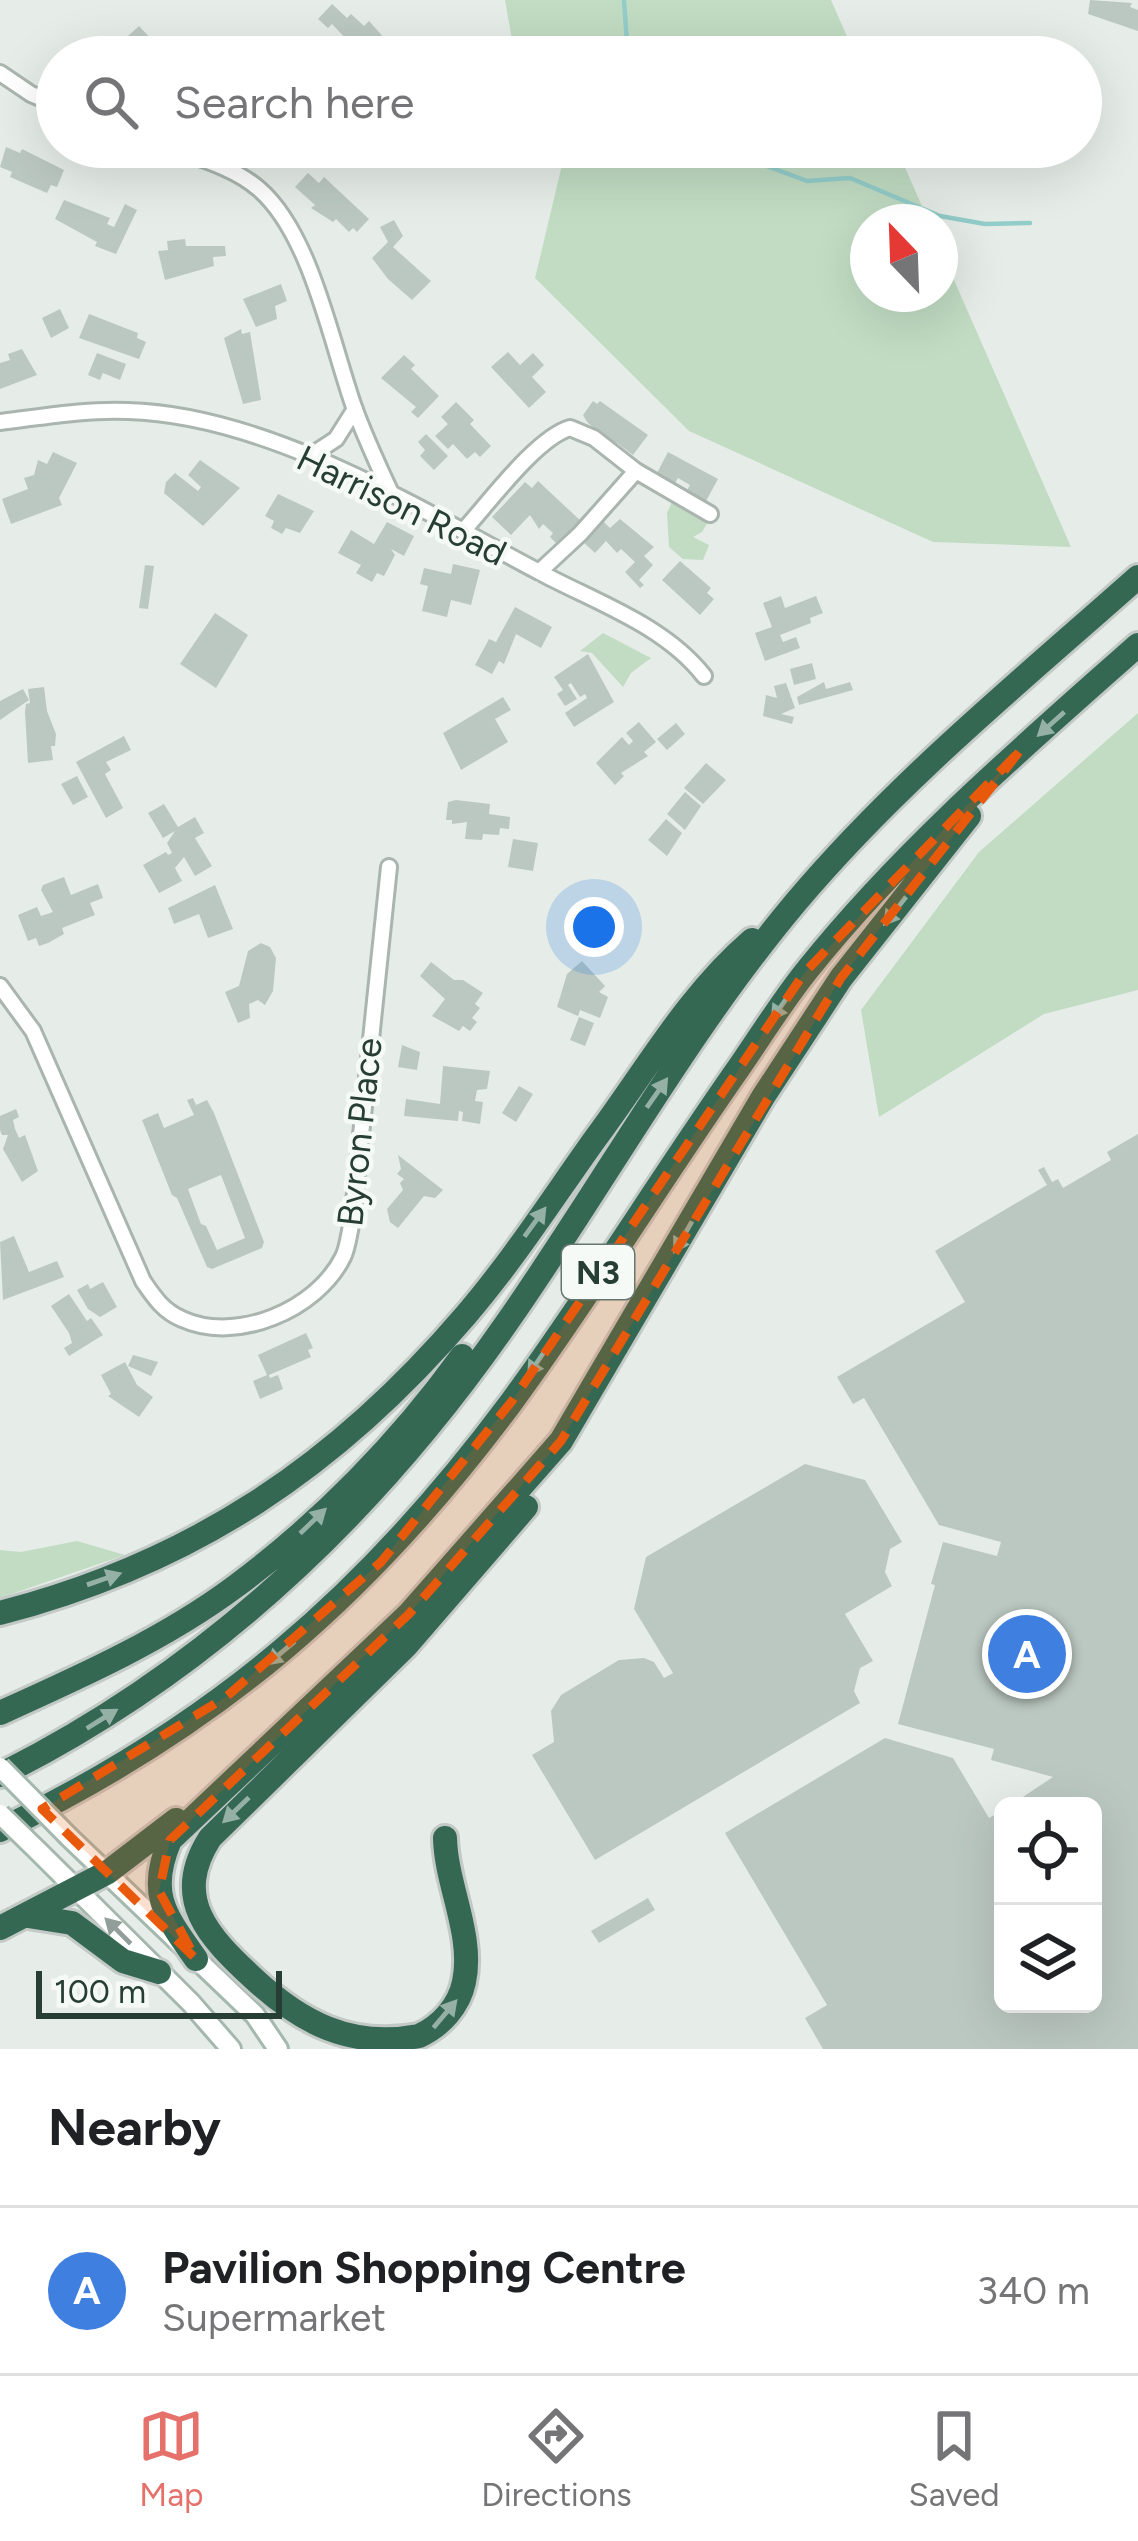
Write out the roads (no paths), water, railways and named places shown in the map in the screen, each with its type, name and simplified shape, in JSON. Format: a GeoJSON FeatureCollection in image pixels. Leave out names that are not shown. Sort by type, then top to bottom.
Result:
{"type":"FeatureCollection","features":[{"type":"Feature","properties":{"kind":"highway","name":"N3"},"geometry":{"type":"LineString","coordinates":[[0,1771],[78,1734],[148,1690],[230,1629],[304,1565],[410,1452],[510,1318],[731,986],[796,902],[888,805],[1138,578]]}},
{"type":"Feature","properties":{"kind":"highway","name":"N3"},"geometry":{"type":"LineString","coordinates":[[0,1830],[83,1790],[226,1697],[303,1635],[381,1562],[512,1401],[805,972],[877,890],[1138,645]]}},
{"type":"Feature","properties":{"kind":"highway"},"geometry":{"type":"LineString","coordinates":[[446,1838],[464,1944],[464,1984],[458,2000],[434,2029],[384,2048],[357,2048],[302,2024],[208,1934],[195,1904],[196,1867],[210,1838],[406,1646],[494,1549],[539,1490],[561,1441],[763,1097],[841,978],[1019,752]]}},
{"type":"Feature","properties":{"kind":"highway"},"geometry":{"type":"LineString","coordinates":[[0,1613],[124,1572],[205,1535],[348,1437],[404,1384],[470,1310],[696,997],[734,955],[796,902]]}},
{"type":"Feature","properties":{"kind":"highway"},"geometry":{"type":"LineString","coordinates":[[0,1713],[140,1646],[234,1588],[292,1540],[391,1442],[445,1379],[506,1295],[569,1225]]}},
{"type":"Feature","properties":{"kind":"highway"},"geometry":{"type":"LineString","coordinates":[[196,1959],[162,1906],[159,1873],[170,1840],[409,1614],[561,1441]]}},
{"type":"Feature","properties":{"kind":"highway"},"geometry":{"type":"LineString","coordinates":[[0,1928],[108,1873],[218,1792]]}},
{"type":"Feature","properties":{"kind":"highway"},"geometry":{"type":"LineString","coordinates":[[28,1916],[72,1923],[123,1961],[159,1972]]}},
{"type":"Feature","properties":{"kind":"main road"},"geometry":{"type":"LineString","coordinates":[[0,1771],[255,2015],[278,2049]]}},
{"type":"Feature","properties":{"kind":"main road"},"geometry":{"type":"LineString","coordinates":[[0,1814],[231,2049]]}},
{"type":"Feature","properties":{"kind":"street"},"geometry":{"type":"LineString","coordinates":[[0,73],[36,96]]}},
{"type":"Feature","properties":{"kind":"street"},"geometry":{"type":"LineString","coordinates":[[224,168],[274,204],[307,269],[355,409],[391,492]]}},
{"type":"Feature","properties":{"kind":"street"},"geometry":{"type":"LineString","coordinates":[[310,456],[336,439],[355,409]]}},
{"type":"Feature","properties":{"kind":"street","name":"Harrison Road"},"geometry":{"type":"LineString","coordinates":[[0,422],[130,411],[231,430],[310,456],[391,492],[643,626],[688,656],[704,676]]}},
{"type":"Feature","properties":{"kind":"street"},"geometry":{"type":"LineString","coordinates":[[463,531],[540,448],[570,428],[710,514]]}},
{"type":"Feature","properties":{"kind":"street"},"geometry":{"type":"LineString","coordinates":[[538,572],[636,472]]}},
{"type":"Feature","properties":{"kind":"street","name":"Byron Place"},"geometry":{"type":"LineString","coordinates":[[0,986],[33,1031],[142,1281],[162,1307],[181,1319],[206,1328],[237,1328],[292,1307],[318,1289],[344,1255],[352,1221],[389,867]]}},
{"type":"Feature","properties":{"kind":"waterway"},"geometry":{"type":"LineString","coordinates":[[624,0],[627,36]]}},
{"type":"Feature","properties":{"kind":"waterway"},"geometry":{"type":"LineString","coordinates":[[772,168],[807,181],[850,178],[940,216],[985,224],[1030,223]]}},
{"type":"Feature","properties":{"kind":"place","name":"Pavilion Shopping Centre"},"geometry":{"type":"Point","coordinates":[1027,1654]}}]}
